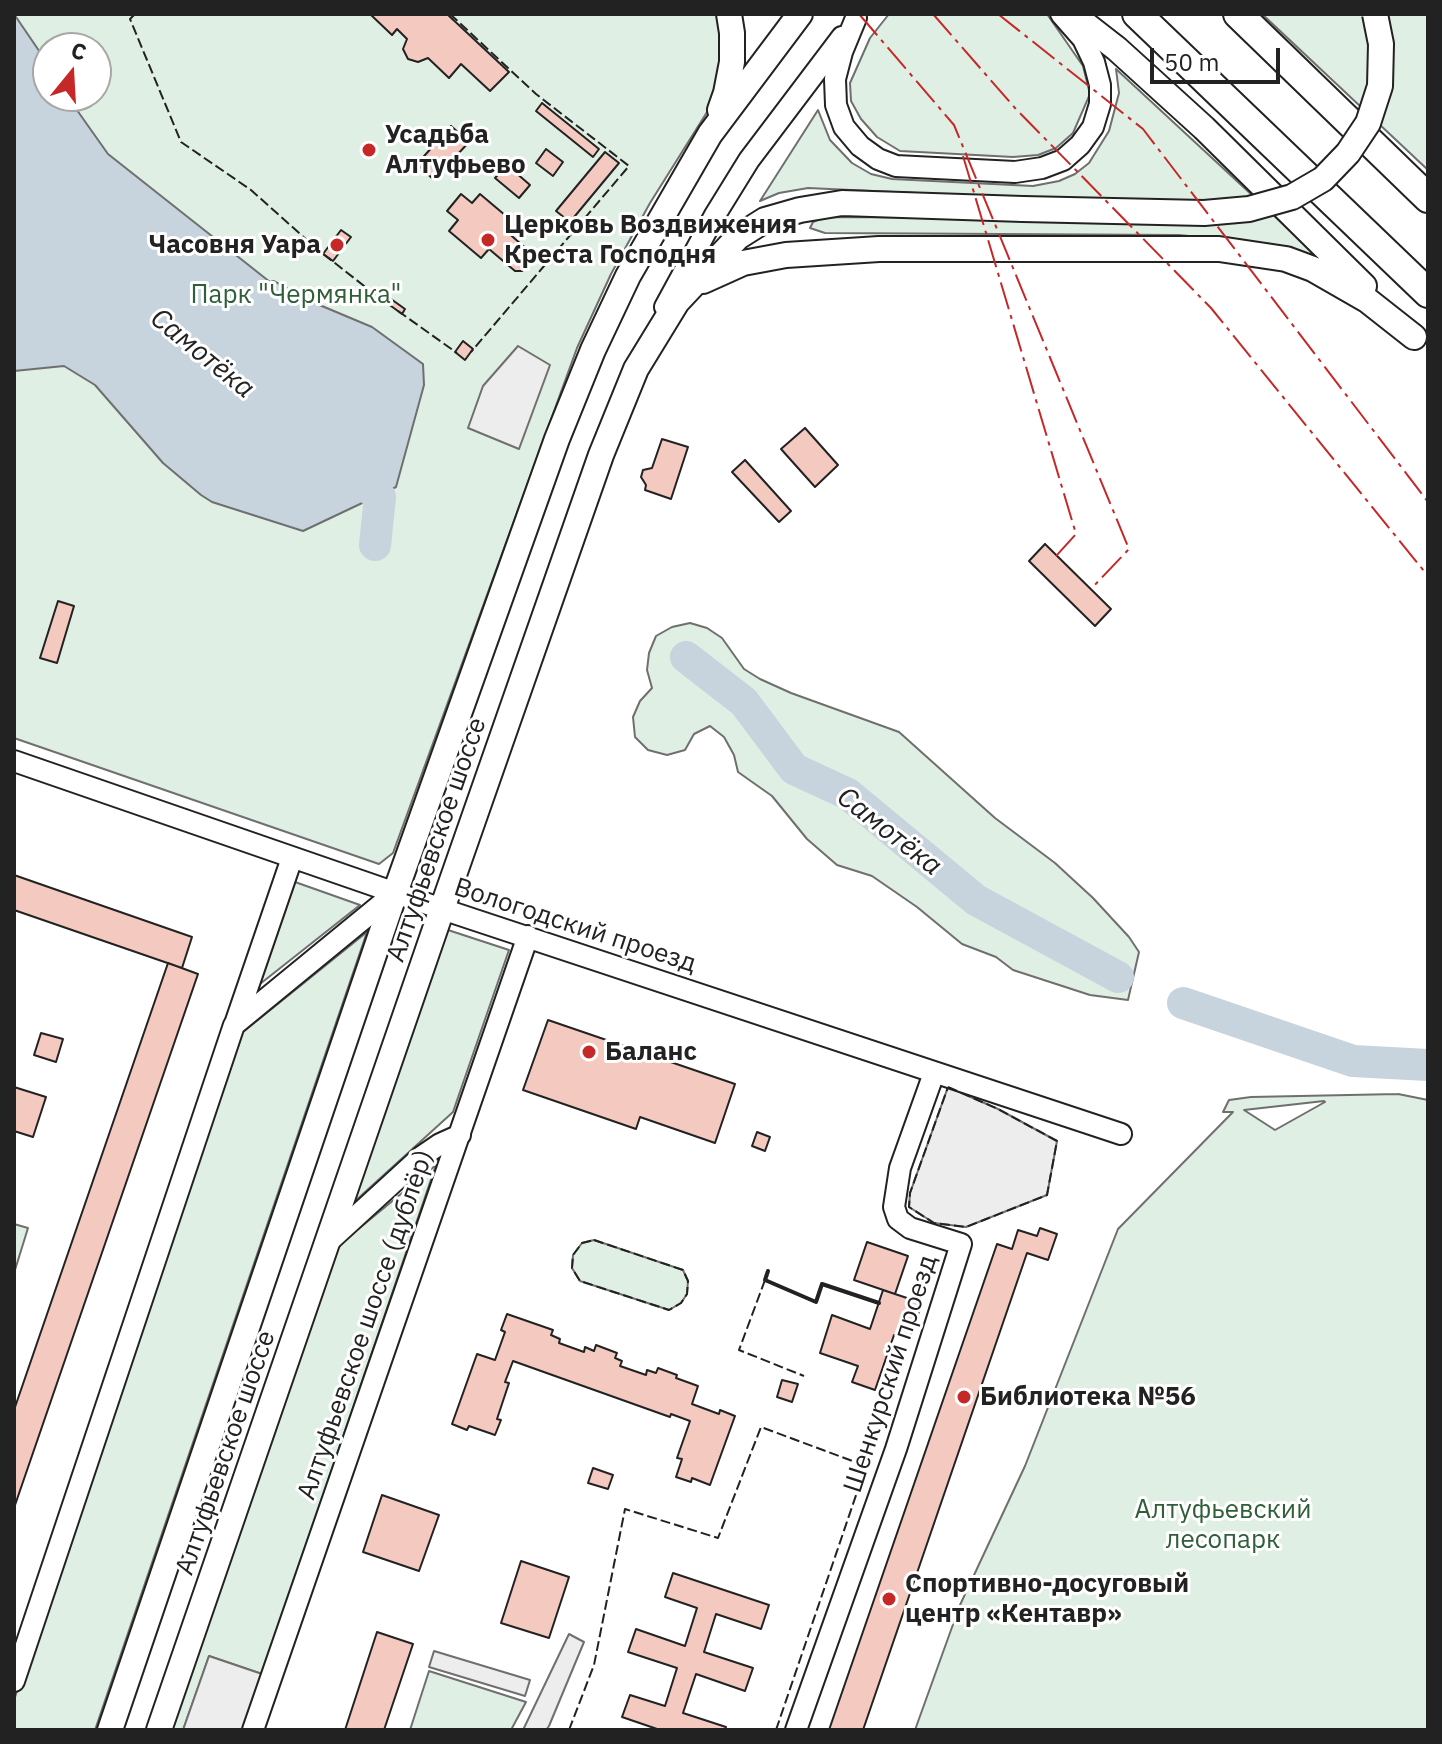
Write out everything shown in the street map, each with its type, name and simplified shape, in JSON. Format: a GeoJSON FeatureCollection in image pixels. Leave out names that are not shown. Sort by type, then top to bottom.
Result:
{"type":"FeatureCollection","features":[{"type":"Feature","properties":{"kind":"highway"},"geometry":{"type":"LineString","coordinates":[[1137,14],[1428,293]]}},
{"type":"Feature","properties":{"kind":"highway"},"geometry":{"type":"LineString","coordinates":[[1238,14],[1428,198]]}},
{"type":"Feature","properties":{"kind":"main road"},"geometry":{"type":"LineString","coordinates":[[710,134],[726,93],[732,62],[729,14]]}},
{"type":"Feature","properties":{"kind":"main road","name":"Алтуфьевское шоссе"},"geometry":{"type":"LineString","coordinates":[[110,1730],[395,893],[557,439],[593,350],[628,276],[710,134],[800,14]]}},
{"type":"Feature","properties":{"kind":"main road"},"geometry":{"type":"LineString","coordinates":[[1072,14],[1117,49],[1204,128],[1421,344]]}},
{"type":"Feature","properties":{"kind":"main road"},"geometry":{"type":"LineString","coordinates":[[636,369],[677,302],[738,237],[765,220],[800,210],[842,203],[1204,213],[1249,209],[1292,197],[1323,179],[1348,153],[1368,123],[1380,86],[1381,44],[1375,14]]}},
{"type":"Feature","properties":{"kind":"main road"},"geometry":{"type":"LineString","coordinates":[[694,286],[743,263],[786,255],[879,249],[1219,249],[1286,259],[1313,269],[1367,300],[1421,344]]}},
{"type":"Feature","properties":{"kind":"main road","name":"Алтуфьевское шоссе"},"geometry":{"type":"LineString","coordinates":[[159,1730],[601,455],[636,369]]}},
{"type":"Feature","properties":{"kind":"street"},"geometry":{"type":"LineString","coordinates":[[858,16],[842,52],[835,79],[836,105],[844,127],[860,146],[878,159],[896,166],[1015,172],[1042,168],[1063,160],[1080,145],[1093,127],[1100,104],[1100,85],[1094,62],[1083,39],[1061,14]]}},
{"type":"Feature","properties":{"kind":"street","name":"Алтуфьевское шоссе"},"geometry":{"type":"LineString","coordinates":[[636,369],[670,297],[749,160],[858,16]]}},
{"type":"Feature","properties":{"kind":"street","name":"Вологодский проезд"},"geometry":{"type":"LineString","coordinates":[[14,761],[442,909],[1121,1134]]}},
{"type":"Feature","properties":{"kind":"street"},"geometry":{"type":"LineString","coordinates":[[14,1681],[292,858]]}},
{"type":"Feature","properties":{"kind":"street"},"geometry":{"type":"LineString","coordinates":[[234,1025],[395,893]]}},
{"type":"Feature","properties":{"kind":"street","name":"Алтуфьевское шоссе (дублёр)"},"geometry":{"type":"LineString","coordinates":[[253,1730],[528,936]]}},
{"type":"Feature","properties":{"kind":"street","name":"Шенкурский проезд"},"geometry":{"type":"LineString","coordinates":[[796,1730],[896,1449],[961,1244],[910,1228],[898,1219],[894,1207],[900,1168],[934,1073]]}},
{"type":"Feature","properties":{"kind":"street"},"geometry":{"type":"LineString","coordinates":[[327,1243],[421,1157],[460,1135]]}},
{"type":"Feature","properties":{"kind":"green space","name":"Парк \"Чермянка\""},"geometry":{"type":"Polygon","coordinates":[[[14,14],[719,14],[728,50],[719,93],[650,203],[611,274],[577,348],[393,853],[379,864],[14,738],[14,14]]]}},
{"type":"Feature","properties":{"kind":"green space"},"geometry":{"type":"Polygon","coordinates":[[[889,14],[1047,14],[1083,66],[1090,94],[1073,133],[1056,148],[1038,155],[1013,157],[900,151],[877,137],[861,119],[851,101],[850,83],[870,38],[889,14]]]}},
{"type":"Feature","properties":{"kind":"green space"},"geometry":{"type":"Polygon","coordinates":[[[1262,14],[1428,14],[1428,170],[1262,14]]]}},
{"type":"Feature","properties":{"kind":"green space"},"geometry":{"type":"Polygon","coordinates":[[[1116,69],[1321,259],[1270,244],[1179,235],[825,233],[810,228],[813,222],[825,217],[1022,218],[1023,198],[808,188],[779,193],[760,201],[818,110],[830,140],[852,163],[871,174],[892,179],[1033,186],[1059,181],[1089,163],[1109,131],[1119,93],[1116,69]]]}},
{"type":"Feature","properties":{"kind":"green space"},"geometry":{"type":"Polygon","coordinates":[[[690,623],[707,628],[722,638],[744,669],[760,679],[899,732],[995,818],[1055,863],[1093,898],[1139,952],[1128,1000],[1090,995],[1013,970],[996,957],[962,944],[872,876],[837,865],[807,839],[772,796],[738,772],[734,755],[724,737],[710,726],[694,734],[685,750],[667,755],[648,750],[635,737],[633,717],[640,701],[652,688],[647,670],[649,653],[656,636],[672,627],[690,623]]]}},
{"type":"Feature","properties":{"kind":"green space"},"geometry":{"type":"Polygon","coordinates":[[[295,882],[360,905],[260,984],[295,882]]]}},
{"type":"Feature","properties":{"kind":"green space"},"geometry":{"type":"Polygon","coordinates":[[[448,930],[509,950],[453,1112],[353,1203],[448,930]]]}},
{"type":"Feature","properties":{"kind":"green space"},"geometry":{"type":"Polygon","coordinates":[[[367,932],[95,1730],[14,1730],[14,1700],[243,1032],[367,932]]]}},
{"type":"Feature","properties":{"kind":"green space","name":"Алтуфьевский лесопарк"},"geometry":{"type":"Polygon","coordinates":[[[1398,1094],[1428,1100],[1428,1730],[915,1730],[960,1605],[1025,1466],[1118,1229],[1233,1112],[1223,1112],[1229,1100],[1398,1094]],[[1325,1102],[1244,1110],[1275,1130],[1325,1102]]]}},
{"type":"Feature","properties":{"kind":"green space"},"geometry":{"type":"Polygon","coordinates":[[[436,1165],[262,1674],[209,1656],[183,1730],[172,1730],[339,1245],[436,1165]]]}},
{"type":"Feature","properties":{"kind":"green space"},"geometry":{"type":"Polygon","coordinates":[[[14,1224],[28,1228],[15,1270],[14,1270],[14,1224]]]}},
{"type":"Feature","properties":{"kind":"green space"},"geometry":{"type":"Polygon","coordinates":[[[594,1240],[683,1270],[688,1281],[687,1294],[681,1303],[669,1310],[580,1281],[572,1268],[573,1255],[582,1243],[594,1240]]]}},
{"type":"Feature","properties":{"kind":"green space"},"geometry":{"type":"Polygon","coordinates":[[[429,1671],[526,1702],[511,1730],[410,1730],[429,1671]]]}},
{"type":"Feature","properties":{"kind":"shaded area"},"geometry":{"type":"Polygon","coordinates":[[[518,346],[550,365],[519,449],[468,428],[483,386],[518,346]]]}},
{"type":"Feature","properties":{"kind":"shaded area"},"geometry":{"type":"Polygon","coordinates":[[[948,1087],[998,1109],[1057,1141],[1047,1195],[966,1227],[934,1223],[909,1207],[910,1193],[948,1087]]]}},
{"type":"Feature","properties":{"kind":"shaded area"},"geometry":{"type":"Polygon","coordinates":[[[569,1634],[584,1642],[549,1726],[546,1730],[523,1730],[569,1634]]]}},
{"type":"Feature","properties":{"kind":"shaded area"},"geometry":{"type":"Polygon","coordinates":[[[434,1651],[530,1680],[525,1696],[429,1667],[434,1651]]]}},
{"type":"Feature","properties":{"kind":"shaded area"},"geometry":{"type":"Polygon","coordinates":[[[209,1656],[262,1674],[242,1730],[183,1730],[209,1656]]]}},
{"type":"Feature","properties":{"kind":"water"},"geometry":{"type":"Polygon","coordinates":[[[14,14],[32,40],[32,112],[78,112],[108,154],[270,282],[274,281],[310,301],[372,327],[423,364],[424,385],[396,487],[303,531],[212,502],[201,495],[163,463],[95,385],[64,366],[14,371],[14,14]]]}},
{"type":"Feature","properties":{"kind":"building"},"geometry":{"type":"Polygon","coordinates":[[[370,14],[447,14],[509,72],[490,91],[461,64],[449,78],[428,58],[418,62],[408,59],[403,49],[407,39],[397,29],[392,35],[370,14]]]}},
{"type":"Feature","properties":{"kind":"building"},"geometry":{"type":"Polygon","coordinates":[[[542,103],[599,149],[593,157],[536,111],[542,103]]]}},
{"type":"Feature","properties":{"kind":"building"},"geometry":{"type":"Polygon","coordinates":[[[451,126],[469,142],[434,180],[417,164],[451,126]]]}},
{"type":"Feature","properties":{"kind":"building"},"geometry":{"type":"Polygon","coordinates":[[[546,149],[563,162],[553,176],[536,163],[546,149]]]}},
{"type":"Feature","properties":{"kind":"building"},"geometry":{"type":"Polygon","coordinates":[[[605,152],[619,163],[570,222],[556,211],[605,152]]]}},
{"type":"Feature","properties":{"kind":"building"},"geometry":{"type":"Polygon","coordinates":[[[507,165],[530,185],[519,198],[495,178],[507,165]]]}},
{"type":"Feature","properties":{"kind":"building","name":"Церковь Воздвижения Креста Господня"},"geometry":{"type":"Polygon","coordinates":[[[461,194],[472,203],[480,194],[512,221],[505,230],[530,252],[532,259],[522,271],[515,271],[489,249],[481,258],[449,231],[458,220],[447,211],[461,194]]]}},
{"type":"Feature","properties":{"kind":"building","name":"Часовня Уара"},"geometry":{"type":"Polygon","coordinates":[[[341,230],[351,237],[333,261],[323,254],[341,230]]]}},
{"type":"Feature","properties":{"kind":"building"},"geometry":{"type":"Polygon","coordinates":[[[384,294],[405,309],[402,314],[380,298],[384,294]]]}},
{"type":"Feature","properties":{"kind":"building"},"geometry":{"type":"Polygon","coordinates":[[[463,341],[473,349],[465,360],[455,352],[463,341]]]}},
{"type":"Feature","properties":{"kind":"building"},"geometry":{"type":"Polygon","coordinates":[[[805,428],[838,465],[815,487],[781,449],[805,428]]]}},
{"type":"Feature","properties":{"kind":"building"},"geometry":{"type":"Polygon","coordinates":[[[662,439],[688,447],[671,499],[645,490],[646,485],[641,477],[643,470],[652,468],[662,439]]]}},
{"type":"Feature","properties":{"kind":"building"},"geometry":{"type":"Polygon","coordinates":[[[745,460],[791,511],[779,522],[732,472],[745,460]]]}},
{"type":"Feature","properties":{"kind":"building"},"geometry":{"type":"Polygon","coordinates":[[[1045,544],[1111,609],[1095,626],[1029,561],[1045,544]]]}},
{"type":"Feature","properties":{"kind":"building"},"geometry":{"type":"Polygon","coordinates":[[[58,601],[74,606],[57,663],[40,658],[58,601]]]}},
{"type":"Feature","properties":{"kind":"building"},"geometry":{"type":"Polygon","coordinates":[[[14,875],[192,937],[182,968],[14,910],[14,875]]]}},
{"type":"Feature","properties":{"kind":"building"},"geometry":{"type":"Polygon","coordinates":[[[168,963],[198,974],[14,1508],[14,1410],[168,963]]]}},
{"type":"Feature","properties":{"kind":"building","name":"Баланс"},"geometry":{"type":"Polygon","coordinates":[[[548,1020],[735,1084],[715,1143],[640,1117],[636,1129],[523,1090],[548,1020]]]}},
{"type":"Feature","properties":{"kind":"building"},"geometry":{"type":"Polygon","coordinates":[[[41,1033],[63,1039],[56,1062],[34,1055],[41,1033]]]}},
{"type":"Feature","properties":{"kind":"building"},"geometry":{"type":"Polygon","coordinates":[[[14,1087],[46,1097],[33,1137],[14,1131],[14,1087]]]}},
{"type":"Feature","properties":{"kind":"building"},"geometry":{"type":"Polygon","coordinates":[[[757,1132],[770,1137],[765,1151],[752,1146],[757,1132]]]}},
{"type":"Feature","properties":{"kind":"building"},"geometry":{"type":"Polygon","coordinates":[[[1040,1228],[1057,1234],[1048,1260],[1027,1253],[863,1730],[829,1730],[997,1244],[1012,1249],[1018,1230],[1037,1236],[1040,1228]]]}},
{"type":"Feature","properties":{"kind":"building"},"geometry":{"type":"Polygon","coordinates":[[[867,1242],[908,1256],[895,1294],[854,1280],[867,1242]]]}},
{"type":"Feature","properties":{"kind":"building"},"geometry":{"type":"Polygon","coordinates":[[[883,1290],[922,1303],[909,1340],[894,1335],[875,1390],[852,1382],[858,1366],[820,1353],[832,1315],[870,1329],[883,1290]]]}},
{"type":"Feature","properties":{"kind":"building"},"geometry":{"type":"Polygon","coordinates":[[[507,1314],[553,1330],[551,1335],[560,1339],[559,1343],[584,1352],[585,1347],[594,1351],[596,1345],[617,1353],[615,1358],[622,1361],[620,1366],[646,1375],[647,1370],[656,1373],[658,1368],[677,1375],[676,1378],[698,1386],[692,1404],[735,1416],[710,1485],[692,1478],[691,1482],[676,1477],[682,1459],[677,1458],[690,1421],[671,1414],[670,1417],[513,1361],[505,1382],[509,1383],[495,1435],[452,1424],[477,1354],[495,1360],[505,1332],[501,1330],[507,1314]]]}},
{"type":"Feature","properties":{"kind":"building"},"geometry":{"type":"Polygon","coordinates":[[[782,1380],[798,1384],[792,1402],[777,1397],[782,1380]]]}},
{"type":"Feature","properties":{"kind":"building"},"geometry":{"type":"Polygon","coordinates":[[[593,1468],[613,1475],[608,1489],[588,1483],[593,1468]]]}},
{"type":"Feature","properties":{"kind":"building"},"geometry":{"type":"Polygon","coordinates":[[[382,1495],[439,1515],[419,1571],[363,1552],[382,1495]]]}},
{"type":"Feature","properties":{"kind":"building"},"geometry":{"type":"Polygon","coordinates":[[[521,1561],[569,1577],[549,1638],[501,1623],[521,1561]]]}},
{"type":"Feature","properties":{"kind":"building"},"geometry":{"type":"Polygon","coordinates":[[[673,1573],[769,1605],[761,1629],[716,1614],[704,1652],[753,1668],[745,1691],[696,1674],[683,1713],[726,1727],[725,1730],[660,1730],[622,1717],[630,1695],[665,1706],[677,1668],[628,1652],[636,1629],[685,1646],[697,1608],[665,1597],[673,1573]]]}},
{"type":"Feature","properties":{"kind":"building"},"geometry":{"type":"Polygon","coordinates":[[[377,1632],[413,1644],[384,1730],[345,1730],[377,1632]]]}},
{"type":"Feature","properties":{"kind":"waterway","name":"Самотёка"},"geometry":{"type":"LineString","coordinates":[[348,471],[380,497],[375,545]]}},
{"type":"Feature","properties":{"kind":"waterway","name":"Самотёка"},"geometry":{"type":"LineString","coordinates":[[686,657],[744,702],[794,769],[848,794],[976,900],[1118,977]]}},
{"type":"Feature","properties":{"kind":"waterway","name":"Самотёка"},"geometry":{"type":"LineString","coordinates":[[1183,1003],[1353,1061],[1428,1065]]}},
{"type":"Feature","properties":{"kind":"fence"},"geometry":{"type":"LineString","coordinates":[[135,14],[130,19],[181,142],[251,190],[317,249],[382,300]]}},
{"type":"Feature","properties":{"kind":"fence"},"geometry":{"type":"LineString","coordinates":[[450,14],[536,94],[629,166],[471,352]]}},
{"type":"Feature","properties":{"kind":"fence"},"geometry":{"type":"LineString","coordinates":[[398,311],[457,353]]}},
{"type":"Feature","properties":{"kind":"fence"},"geometry":{"type":"LineString","coordinates":[[948,1087],[998,1109],[1057,1141],[1047,1195],[966,1227],[934,1223],[909,1207],[910,1193],[948,1087]]}},
{"type":"Feature","properties":{"kind":"fence"},"geometry":{"type":"LineString","coordinates":[[594,1240],[683,1270],[688,1281],[687,1294],[681,1303],[669,1310],[580,1281],[572,1268],[573,1255],[582,1243],[594,1240]]}},
{"type":"Feature","properties":{"kind":"fence"},"geometry":{"type":"LineString","coordinates":[[765,1280],[739,1350],[804,1376]]}},
{"type":"Feature","properties":{"kind":"fence"},"geometry":{"type":"LineString","coordinates":[[569,1730],[594,1665],[625,1509],[718,1538],[761,1427],[866,1466],[776,1730]]}},
{"type":"Feature","properties":{"kind":"wall"},"geometry":{"type":"LineString","coordinates":[[768,1271],[765,1280],[816,1302],[822,1284],[879,1303]]}},
{"type":"Feature","properties":{"kind":"power"},"geometry":{"type":"LineString","coordinates":[[859,14],[954,125],[1129,549],[1091,589]]}},
{"type":"Feature","properties":{"kind":"power"},"geometry":{"type":"LineString","coordinates":[[933,14],[1015,108],[1211,308],[1428,576]]}},
{"type":"Feature","properties":{"kind":"power"},"geometry":{"type":"LineString","coordinates":[[998,14],[1143,129],[1428,502]]}},
{"type":"Feature","properties":{"kind":"power"},"geometry":{"type":"LineString","coordinates":[[963,156],[1076,534],[1056,556]]}},
{"type":"Feature","properties":{"kind":"place","name":"Усадьба Алтуфьево"},"geometry":{"type":"Point","coordinates":[369,150]}},
{"type":"Feature","properties":{"kind":"place","name":"Церковь Воздвижения Креста Господня"},"geometry":{"type":"Point","coordinates":[488,240]}},
{"type":"Feature","properties":{"kind":"place","name":"Часовня Уара"},"geometry":{"type":"Point","coordinates":[337,245]}},
{"type":"Feature","properties":{"kind":"place","name":"Баланс"},"geometry":{"type":"Point","coordinates":[589,1052]}},
{"type":"Feature","properties":{"kind":"place","name":"Библиотека №56"},"geometry":{"type":"Point","coordinates":[964,1397]}},
{"type":"Feature","properties":{"kind":"place","name":"Спортивно-досуговый центр «Кентавр»"},"geometry":{"type":"Point","coordinates":[889,1599]}}]}
